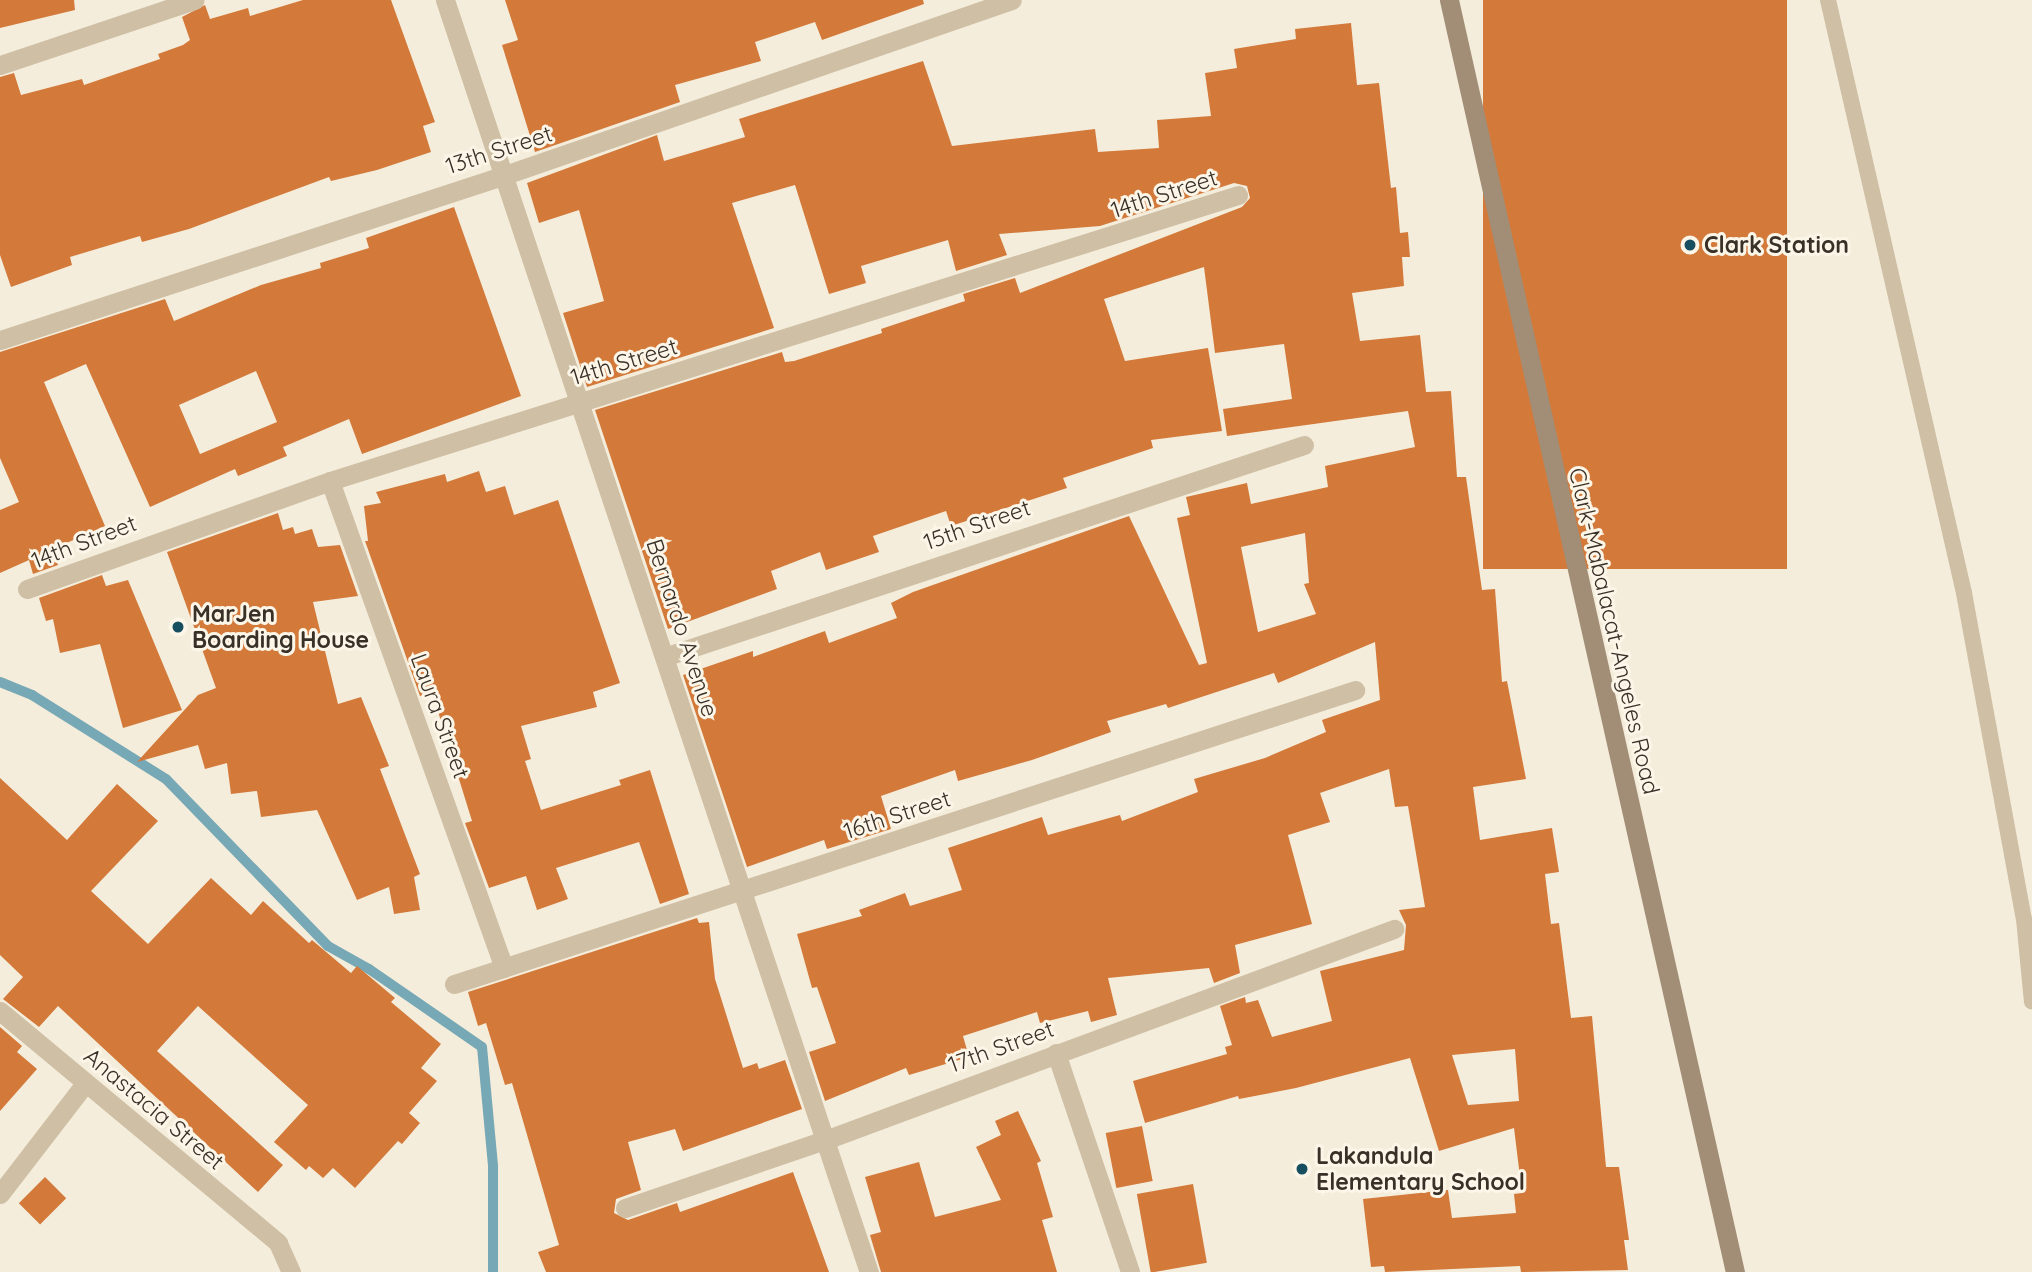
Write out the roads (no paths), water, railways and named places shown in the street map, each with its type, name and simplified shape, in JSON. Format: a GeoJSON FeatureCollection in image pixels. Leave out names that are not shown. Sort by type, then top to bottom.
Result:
{"type":"FeatureCollection","features":[{"type":"Feature","properties":{"kind":"main road","name":"Clark-Mabalacat-Angeles Road"},"geometry":{"type":"LineString","coordinates":[[1449,0],[1735,1272]]}},
{"type":"Feature","properties":{"kind":"street"},"geometry":{"type":"LineString","coordinates":[[0,65],[194,0]]}},
{"type":"Feature","properties":{"kind":"street","name":"Bernardo Avenue"},"geometry":{"type":"LineString","coordinates":[[445,0],[667,656],[742,892],[828,1139],[869,1272]]}},
{"type":"Feature","properties":{"kind":"street","name":"13th Street"},"geometry":{"type":"LineString","coordinates":[[0,340],[505,174],[1012,0]]}},
{"type":"Feature","properties":{"kind":"street","name":"14th Street"},"geometry":{"type":"LineString","coordinates":[[27,589],[330,481],[579,401],[865,316],[1238,195]]}},
{"type":"Feature","properties":{"kind":"street","name":"15th Street"},"geometry":{"type":"LineString","coordinates":[[667,656],[1304,445]]}},
{"type":"Feature","properties":{"kind":"street","name":"Laura Street"},"geometry":{"type":"LineString","coordinates":[[330,481],[504,968]]}},
{"type":"Feature","properties":{"kind":"street","name":"16th Street"},"geometry":{"type":"LineString","coordinates":[[454,984],[1355,690]]}},
{"type":"Feature","properties":{"kind":"street","name":"17th Street"},"geometry":{"type":"LineString","coordinates":[[625,1208],[828,1139],[1394,929]]}},
{"type":"Feature","properties":{"kind":"street","name":"Anastacia Street"},"geometry":{"type":"LineString","coordinates":[[0,1011],[84,1085],[278,1243],[290,1272]]}},
{"type":"Feature","properties":{"kind":"street"},"geometry":{"type":"LineString","coordinates":[[1056,1053],[1130,1272]]}},
{"type":"Feature","properties":{"kind":"street"},"geometry":{"type":"LineString","coordinates":[[0,1194],[84,1085]]}},
{"type":"Feature","properties":{"kind":"lane"},"geometry":{"type":"LineString","coordinates":[[1828,0],[1964,593],[2024,919],[2032,1002]]}},
{"type":"Feature","properties":{"kind":"waterway"},"geometry":{"type":"LineString","coordinates":[[0,682],[32,695],[166,779],[328,946],[369,969],[482,1047],[493,1166],[493,1272]]}},
{"type":"Feature","properties":{"kind":"place","name":"Clark Station"},"geometry":{"type":"Point","coordinates":[1690,245]}},
{"type":"Feature","properties":{"kind":"place","name":"MarJen Boarding House"},"geometry":{"type":"Point","coordinates":[178,627]}},
{"type":"Feature","properties":{"kind":"place","name":"Lakandula Elementary School"},"geometry":{"type":"Point","coordinates":[1302,1169]}}]}
